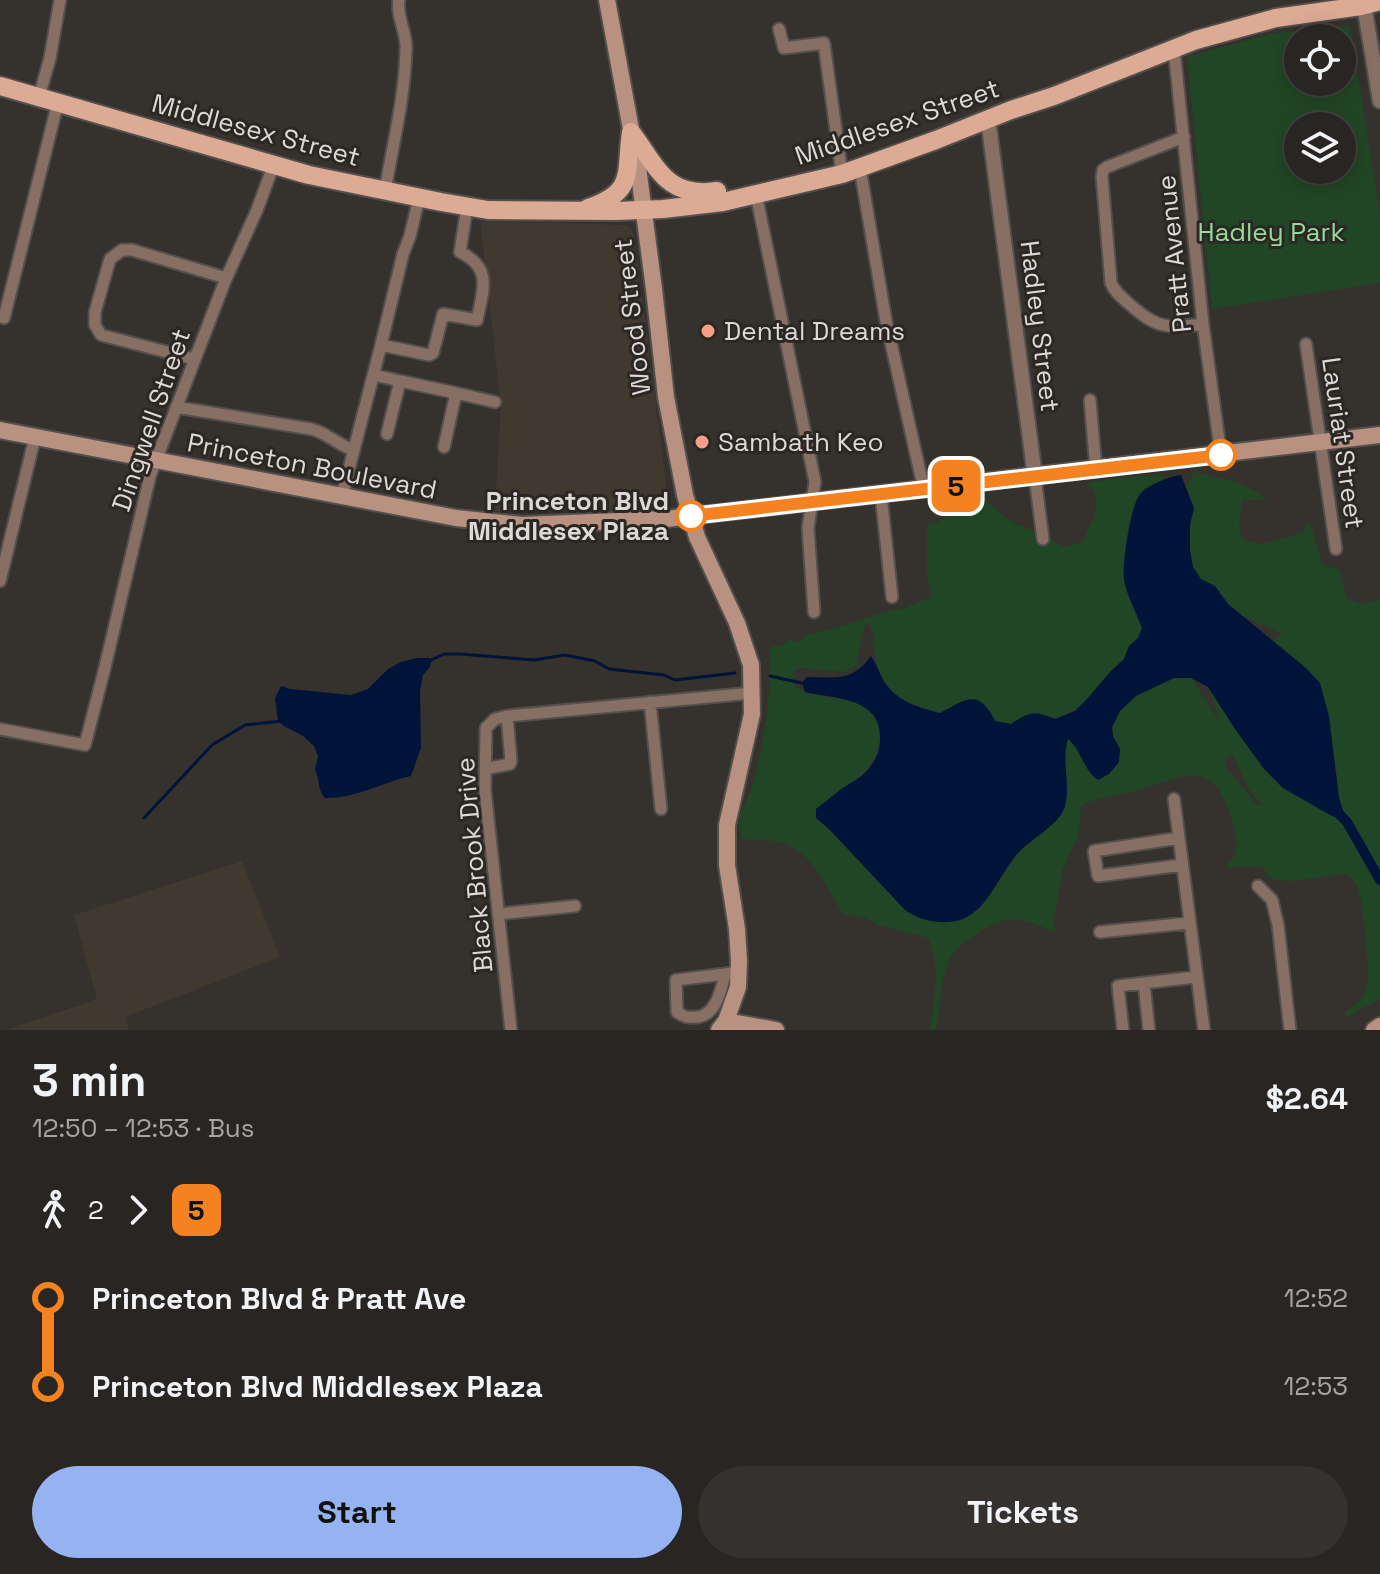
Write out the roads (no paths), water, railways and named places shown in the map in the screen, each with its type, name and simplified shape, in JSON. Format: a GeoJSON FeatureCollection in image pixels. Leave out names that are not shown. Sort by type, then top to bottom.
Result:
{"type":"FeatureCollection","features":[{"type":"Feature","properties":{"kind":"main road","name":"Wood Street"},"geometry":{"type":"LineString","coordinates":[[607,0],[643,210],[666,397],[685,495],[697,537],[737,623],[751,665],[752,714],[727,825],[727,865],[737,929],[731,973],[738,987],[723,1026]]}},
{"type":"Feature","properties":{"kind":"main road","name":"Middlesex Street"},"geometry":{"type":"LineString","coordinates":[[0,86],[309,175],[419,198],[488,210],[643,210],[723,202],[851,171],[1218,33],[1276,18],[1369,2]]}},
{"type":"Feature","properties":{"kind":"main road"},"geometry":{"type":"LineString","coordinates":[[631,132],[664,177],[689,192],[707,192],[777,180],[800,184]]}},
{"type":"Feature","properties":{"kind":"main road"},"geometry":{"type":"LineString","coordinates":[[578,211],[601,203],[619,192],[626,182],[631,132]]}},
{"type":"Feature","properties":{"kind":"main road","name":"Princeton Boulevard"},"geometry":{"type":"LineString","coordinates":[[0,430],[456,518],[522,525],[691,516],[1380,435]]}},
{"type":"Feature","properties":{"kind":"main road"},"geometry":{"type":"LineString","coordinates":[[723,1026],[776,1030]]}},
{"type":"Feature","properties":{"kind":"main road"},"geometry":{"type":"LineString","coordinates":[[1374,1030],[1380,1026]]}},
{"type":"Feature","properties":{"kind":"street"},"geometry":{"type":"LineString","coordinates":[[4,318],[48,100],[60,0]]}},
{"type":"Feature","properties":{"kind":"street"},"geometry":{"type":"LineString","coordinates":[[385,191],[407,44],[397,9],[399,0]]}},
{"type":"Feature","properties":{"kind":"street"},"geometry":{"type":"LineString","coordinates":[[1369,2],[1380,101]]}},
{"type":"Feature","properties":{"kind":"street"},"geometry":{"type":"LineString","coordinates":[[779,29],[784,48],[824,43],[924,490]]}},
{"type":"Feature","properties":{"kind":"street","name":"Pratt Avenue"},"geometry":{"type":"LineString","coordinates":[[1174,49],[1203,324],[1221,455]]}},
{"type":"Feature","properties":{"kind":"street","name":"Hadley Street"},"geometry":{"type":"LineString","coordinates":[[988,119],[1043,539]]}},
{"type":"Feature","properties":{"kind":"street"},"geometry":{"type":"LineString","coordinates":[[1184,137],[1103,170],[1111,283],[1120,296],[1151,322],[1169,326],[1203,324]]}},
{"type":"Feature","properties":{"kind":"street","name":"Dingwell Street"},"geometry":{"type":"LineString","coordinates":[[0,729],[85,745],[150,476],[226,278],[274,164]]}},
{"type":"Feature","properties":{"kind":"street"},"geometry":{"type":"LineString","coordinates":[[756,194],[815,482],[808,528],[814,612]]}},
{"type":"Feature","properties":{"kind":"street"},"geometry":{"type":"LineString","coordinates":[[342,496],[419,198]]}},
{"type":"Feature","properties":{"kind":"street"},"geometry":{"type":"LineString","coordinates":[[381,345],[429,355],[436,346],[443,314],[477,320],[484,281],[473,258],[460,252],[467,207]]}},
{"type":"Feature","properties":{"kind":"street"},"geometry":{"type":"LineString","coordinates":[[194,359],[101,335],[95,325],[95,312],[110,259],[122,250],[132,250],[226,278]]}},
{"type":"Feature","properties":{"kind":"street","name":"Lauriat Street"},"geometry":{"type":"LineString","coordinates":[[1306,344],[1336,549]]}},
{"type":"Feature","properties":{"kind":"street"},"geometry":{"type":"LineString","coordinates":[[374,375],[495,402]]}},
{"type":"Feature","properties":{"kind":"street"},"geometry":{"type":"LineString","coordinates":[[387,434],[400,381]]}},
{"type":"Feature","properties":{"kind":"street"},"geometry":{"type":"LineString","coordinates":[[444,447],[456,393]]}},
{"type":"Feature","properties":{"kind":"street"},"geometry":{"type":"LineString","coordinates":[[1090,400],[1096,470]]}},
{"type":"Feature","properties":{"kind":"street"},"geometry":{"type":"LineString","coordinates":[[176,407],[320,431],[354,450]]}},
{"type":"Feature","properties":{"kind":"street"},"geometry":{"type":"LineString","coordinates":[[0,581],[35,437]]}},
{"type":"Feature","properties":{"kind":"street"},"geometry":{"type":"LineString","coordinates":[[881,495],[892,597]]}},
{"type":"Feature","properties":{"kind":"street"},"geometry":{"type":"LineString","coordinates":[[485,769],[510,764],[507,716],[752,693]]}},
{"type":"Feature","properties":{"kind":"street"},"geometry":{"type":"LineString","coordinates":[[650,702],[661,809]]}},
{"type":"Feature","properties":{"kind":"street","name":"Black Brook Drive"},"geometry":{"type":"LineString","coordinates":[[507,716],[495,719],[486,728],[485,790],[511,1030]]}},
{"type":"Feature","properties":{"kind":"street"},"geometry":{"type":"LineString","coordinates":[[1174,799],[1204,1030]]}},
{"type":"Feature","properties":{"kind":"street"},"geometry":{"type":"LineString","coordinates":[[1179,838],[1094,851],[1098,876],[1182,865]]}},
{"type":"Feature","properties":{"kind":"street"},"geometry":{"type":"LineString","coordinates":[[1258,886],[1272,900],[1278,925],[1290,1030]]}},
{"type":"Feature","properties":{"kind":"street"},"geometry":{"type":"LineString","coordinates":[[498,914],[575,906]]}},
{"type":"Feature","properties":{"kind":"street"},"geometry":{"type":"LineString","coordinates":[[1100,932],[1189,923]]}},
{"type":"Feature","properties":{"kind":"street"},"geometry":{"type":"LineString","coordinates":[[731,973],[707,1016],[686,1018],[677,1012],[676,980],[731,973]]}},
{"type":"Feature","properties":{"kind":"street"},"geometry":{"type":"LineString","coordinates":[[1123,1030],[1118,986],[1196,977]]}},
{"type":"Feature","properties":{"kind":"street"},"geometry":{"type":"LineString","coordinates":[[1144,983],[1149,1030]]}},
{"type":"Feature","properties":{"kind":"water"},"geometry":{"type":"Polygon","coordinates":[[[1181,475],[1194,508],[1190,550],[1193,567],[1201,579],[1215,586],[1228,604],[1320,683],[1329,716],[1339,798],[1347,822],[1283,788],[1264,769],[1208,687],[1191,678],[1174,678],[1136,696],[1120,711],[1112,727],[1120,749],[1119,762],[1109,774],[1098,780],[1093,776],[1068,739],[1065,756],[1067,798],[1062,813],[1018,853],[978,909],[955,921],[939,922],[909,913],[816,818],[816,809],[863,775],[872,764],[879,748],[879,725],[873,715],[854,702],[805,692],[802,683],[807,677],[850,674],[871,656],[883,680],[895,694],[932,711],[940,713],[971,699],[983,704],[995,721],[1011,724],[1032,714],[1055,719],[1075,711],[1124,659],[1142,628],[1124,580],[1128,535],[1137,500],[1149,487],[1181,475]]]}},
{"type":"Feature","properties":{"kind":"water"},"geometry":{"type":"Polygon","coordinates":[[[416,658],[432,659],[423,675],[420,691],[421,748],[411,776],[358,793],[325,798],[315,770],[318,756],[314,746],[278,721],[275,698],[281,686],[351,695],[368,689],[388,669],[416,658]]]}},
{"type":"Feature","properties":{"kind":"waterway"},"geometry":{"type":"LineString","coordinates":[[429,661],[444,654],[534,660],[565,655],[595,661],[609,669],[664,675],[675,680],[735,673]]}},
{"type":"Feature","properties":{"kind":"waterway"},"geometry":{"type":"LineString","coordinates":[[770,676],[806,684]]}},
{"type":"Feature","properties":{"kind":"waterway"},"geometry":{"type":"LineString","coordinates":[[144,818],[212,745],[245,725],[282,721]]}},
{"type":"Feature","properties":{"kind":"waterway"},"geometry":{"type":"LineString","coordinates":[[1339,814],[1347,822],[1380,880]]}},
{"type":"Feature","properties":{"kind":"place","name":"Dental Dreams"},"geometry":{"type":"Point","coordinates":[708,331]}},
{"type":"Feature","properties":{"kind":"place","name":"Sambath Keo"},"geometry":{"type":"Point","coordinates":[702,442]}},
{"type":"Feature","properties":{"kind":"place","name":"Princeton Blvd Middlesex Plaza"},"geometry":{"type":"Point","coordinates":[691,516]}},
{"type":"Feature","properties":{"kind":"park label","name":"Hadley Park"},"geometry":{"type":"Point","coordinates":[1271,232]}}]}
